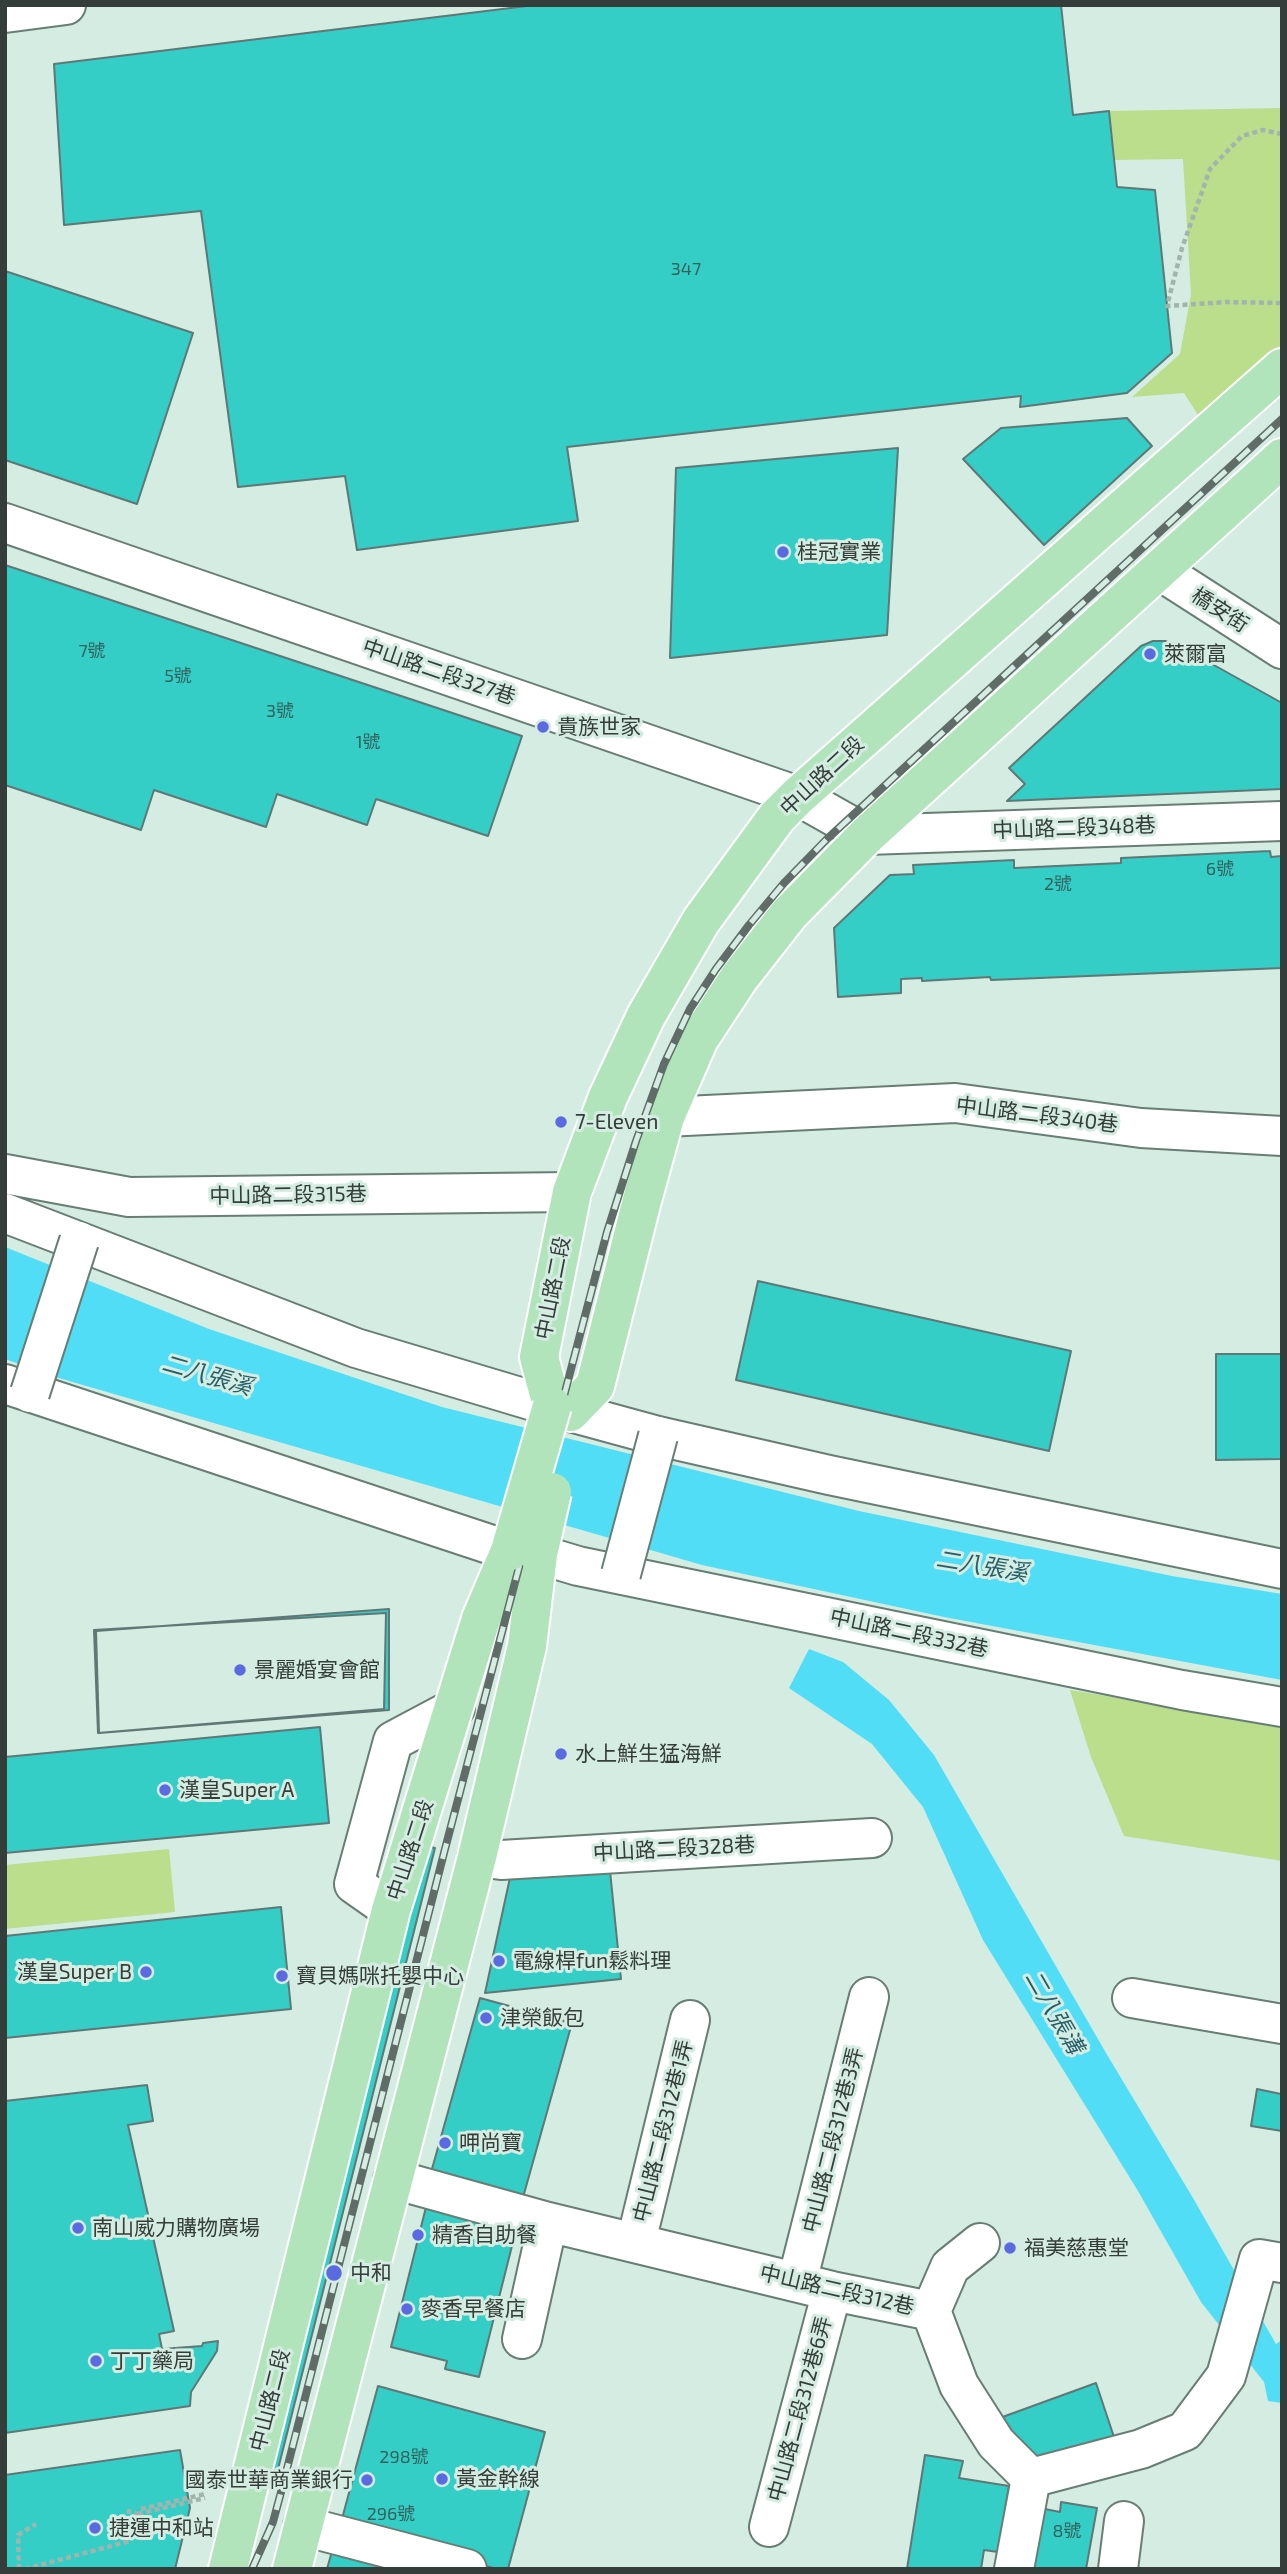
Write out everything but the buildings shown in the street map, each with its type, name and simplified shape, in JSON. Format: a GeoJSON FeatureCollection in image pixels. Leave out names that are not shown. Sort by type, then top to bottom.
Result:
{"type":"FeatureCollection","features":[{"type":"Feature","properties":{"kind":"main road","name":"中山路二段"},"geometry":{"type":"LineString","coordinates":[[292,2569],[477,1857],[527,1646],[524,1553],[561,1409],[539,1357],[572,1192],[608,1097],[646,1016],[701,921],[777,817],[1282,368]]}},
{"type":"Feature","properties":{"kind":"main road","name":"中山路二段"},"geometry":{"type":"LineString","coordinates":[[561,1409],[595,1387],[665,1117],[699,1039],[739,978],[789,914],[867,835],[1282,458]]}},
{"type":"Feature","properties":{"kind":"main road","name":"中山路二段"},"geometry":{"type":"LineString","coordinates":[[228,2569],[391,1910],[481,1619],[524,1553]]}},
{"type":"Feature","properties":{"kind":"street"},"geometry":{"type":"LineString","coordinates":[[5,13],[66,5]]}},
{"type":"Feature","properties":{"kind":"street","name":"中山路二段327巷"},"geometry":{"type":"LineString","coordinates":[[5,523],[798,796],[867,835]]}},
{"type":"Feature","properties":{"kind":"street","name":"橋安街"},"geometry":{"type":"LineString","coordinates":[[1159,570],[1282,649]]}},
{"type":"Feature","properties":{"kind":"street","name":"中山路二段348巷"},"geometry":{"type":"LineString","coordinates":[[867,835],[1282,821]]}},
{"type":"Feature","properties":{"kind":"street","name":"中山路二段340巷"},"geometry":{"type":"LineString","coordinates":[[665,1117],[955,1103],[1141,1128],[1282,1136]]}},
{"type":"Feature","properties":{"kind":"street","name":"中山路二段315巷"},"geometry":{"type":"LineString","coordinates":[[5,1174],[129,1197],[572,1192]]}},
{"type":"Feature","properties":{"kind":"street"},"geometry":{"type":"LineString","coordinates":[[5,1213],[356,1348],[561,1409],[658,1436],[829,1475],[1282,1569]]}},
{"type":"Feature","properties":{"kind":"street"},"geometry":{"type":"LineString","coordinates":[[18,1388],[79,1241]]}},
{"type":"Feature","properties":{"kind":"street","name":"中山路二段332巷"},"geometry":{"type":"LineString","coordinates":[[18,1388],[524,1553],[1182,1690],[1282,1707]]}},
{"type":"Feature","properties":{"kind":"street"},"geometry":{"type":"LineString","coordinates":[[621,1574],[658,1436]]}},
{"type":"Feature","properties":{"kind":"street","name":"中山路二段328巷"},"geometry":{"type":"LineString","coordinates":[[477,1857],[501,1860],[872,1838]]}},
{"type":"Feature","properties":{"kind":"street","name":"中山路二段312巷3弄"},"geometry":{"type":"LineString","coordinates":[[815,2287],[869,1997]]}},
{"type":"Feature","properties":{"kind":"street"},"geometry":{"type":"LineString","coordinates":[[1132,1998],[1282,2024]]}},
{"type":"Feature","properties":{"kind":"street","name":"中山路二段312巷1弄"},"geometry":{"type":"LineString","coordinates":[[636,2242],[691,2020]]}},
{"type":"Feature","properties":{"kind":"street","name":"中山路二段312巷"},"geometry":{"type":"LineString","coordinates":[[393,2179],[548,2222],[815,2287],[931,2311],[959,2385],[996,2443],[1031,2478]]}},
{"type":"Feature","properties":{"kind":"street"},"geometry":{"type":"LineString","coordinates":[[522,2339],[548,2222]]}},
{"type":"Feature","properties":{"kind":"street"},"geometry":{"type":"LineString","coordinates":[[931,2311],[950,2267],[980,2243]]}},
{"type":"Feature","properties":{"kind":"street"},"geometry":{"type":"LineString","coordinates":[[1014,2569],[1031,2478],[1141,2449],[1185,2431],[1226,2376],[1259,2259],[1282,2263]]}},
{"type":"Feature","properties":{"kind":"street","name":"中山路二段312巷6弄"},"geometry":{"type":"LineString","coordinates":[[769,2527],[815,2287]]}},
{"type":"Feature","properties":{"kind":"street"},"geometry":{"type":"LineString","coordinates":[[1118,2569],[1125,2521]]}},
{"type":"Feature","properties":{"kind":"street"},"geometry":{"type":"LineString","coordinates":[[303,2526],[467,2569]]}},
{"type":"Feature","properties":{"kind":"path"},"geometry":{"type":"LineString","coordinates":[[1282,134],[1263,130],[1242,136],[1210,169],[1182,248],[1167,306],[1226,302],[1282,303]]}},
{"type":"Feature","properties":{"kind":"path"},"geometry":{"type":"LineString","coordinates":[[135,2514],[207,2495]]}},
{"type":"Feature","properties":{"kind":"path"},"geometry":{"type":"LineString","coordinates":[[25,2569],[130,2541],[135,2514],[132,2506]]}},
{"type":"Feature","properties":{"kind":"path"},"geometry":{"type":"LineString","coordinates":[[19,2569],[18,2535],[36,2527]]}},
{"type":"Feature","properties":{"kind":"green space"},"geometry":{"type":"Polygon","coordinates":[[[1282,108],[1282,345],[1200,418],[1184,393],[1132,397],[1180,354],[1191,294],[1183,159],[1115,160],[1109,111],[1282,108]]]}},
{"type":"Feature","properties":{"kind":"green space"},"geometry":{"type":"Polygon","coordinates":[[[1070,1690],[1282,1725],[1282,1861],[1124,1836],[1091,1757],[1070,1690]]]}},
{"type":"Feature","properties":{"kind":"green space"},"geometry":{"type":"Polygon","coordinates":[[[169,1849],[175,1912],[5,1929],[5,1865],[169,1849]]]}},
{"type":"Feature","properties":{"kind":"water","name":"二八張溪"},"geometry":{"type":"Polygon","coordinates":[[[5,1247],[209,1329],[442,1407],[859,1511],[1172,1576],[1282,1594],[1282,1680],[944,1617],[702,1565],[52,1376],[5,1359],[5,1247]]]}},
{"type":"Feature","properties":{"kind":"water","name":"二八張溝"},"geometry":{"type":"Polygon","coordinates":[[[809,1649],[843,1662],[889,1700],[934,1755],[1276,2344],[1282,2340],[1282,2403],[1268,2401],[1264,2382],[1201,2302],[1138,2191],[983,1940],[923,1807],[872,1744],[789,1688],[809,1649]]]}},
{"type":"Feature","properties":{"kind":"railway"},"geometry":{"type":"LineString","coordinates":[[252,2569],[273,2522],[280,2496],[445,1849],[607,1232],[664,1064],[690,1009],[749,925],[784,883],[827,839],[1282,419]]}},
{"type":"Feature","properties":{"kind":"place","name":"桂冠實業"},"geometry":{"type":"Point","coordinates":[783,552]}},
{"type":"Feature","properties":{"kind":"place","name":"萊爾富"},"geometry":{"type":"Point","coordinates":[1150,654]}},
{"type":"Feature","properties":{"kind":"place","name":"貴族世家"},"geometry":{"type":"Point","coordinates":[543,727]}},
{"type":"Feature","properties":{"kind":"place","name":"7-Eleven"},"geometry":{"type":"Point","coordinates":[561,1122]}},
{"type":"Feature","properties":{"kind":"place","name":"景麗婚宴會館"},"geometry":{"type":"Point","coordinates":[240,1670]}},
{"type":"Feature","properties":{"kind":"place","name":"水上鮮生猛海鮮"},"geometry":{"type":"Point","coordinates":[561,1754]}},
{"type":"Feature","properties":{"kind":"place","name":"漢皇Super A"},"geometry":{"type":"Point","coordinates":[165,1790]}},
{"type":"Feature","properties":{"kind":"place","name":"電線桿fun鬆料理"},"geometry":{"type":"Point","coordinates":[499,1961]}},
{"type":"Feature","properties":{"kind":"place","name":"漢皇Super B"},"geometry":{"type":"Point","coordinates":[146,1972]}},
{"type":"Feature","properties":{"kind":"place","name":"寶貝媽咪托嬰中心"},"geometry":{"type":"Point","coordinates":[282,1976]}},
{"type":"Feature","properties":{"kind":"place","name":"津榮飯包"},"geometry":{"type":"Point","coordinates":[486,2018]}},
{"type":"Feature","properties":{"kind":"place","name":"呷尚寶"},"geometry":{"type":"Point","coordinates":[445,2143]}},
{"type":"Feature","properties":{"kind":"place","name":"南山威力購物廣場"},"geometry":{"type":"Point","coordinates":[78,2228]}},
{"type":"Feature","properties":{"kind":"place","name":"精香自助餐"},"geometry":{"type":"Point","coordinates":[418,2235]}},
{"type":"Feature","properties":{"kind":"place","name":"福美慈惠堂"},"geometry":{"type":"Point","coordinates":[1010,2248]}},
{"type":"Feature","properties":{"kind":"place","name":"中和"},"geometry":{"type":"Point","coordinates":[334,2273]}},
{"type":"Feature","properties":{"kind":"place","name":"麥香早餐店"},"geometry":{"type":"Point","coordinates":[407,2309]}},
{"type":"Feature","properties":{"kind":"place","name":"丁丁藥局"},"geometry":{"type":"Point","coordinates":[96,2361]}},
{"type":"Feature","properties":{"kind":"place","name":"黃金幹線"},"geometry":{"type":"Point","coordinates":[442,2479]}},
{"type":"Feature","properties":{"kind":"place","name":"國泰世華商業銀行"},"geometry":{"type":"Point","coordinates":[367,2480]}},
{"type":"Feature","properties":{"kind":"place","name":"捷運中和站"},"geometry":{"type":"Point","coordinates":[95,2528]}}]}
